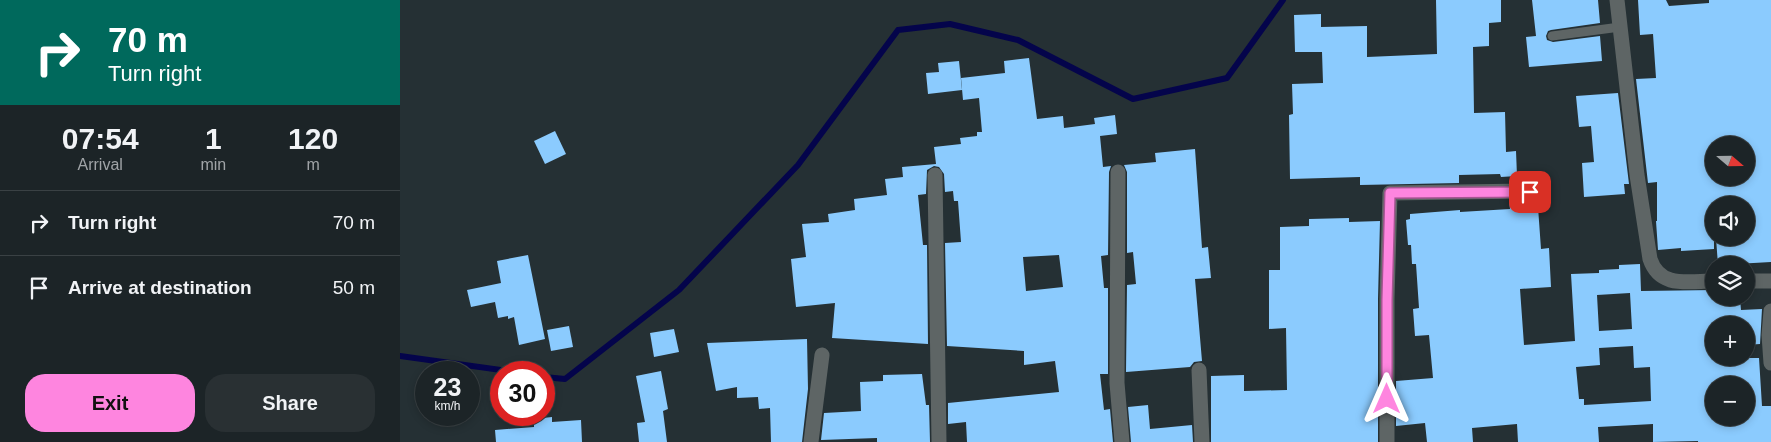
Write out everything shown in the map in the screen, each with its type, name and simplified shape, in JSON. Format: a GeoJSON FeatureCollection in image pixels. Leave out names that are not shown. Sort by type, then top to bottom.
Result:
{"type":"FeatureCollection","features":[{"type":"Feature","properties":{"kind":"street"},"geometry":{"type":"LineString","coordinates":[[1617,0],[1637,176],[1650,259],[1653,268],[1658,274],[1675,281],[1705,281]]}},
{"type":"Feature","properties":{"kind":"street"},"geometry":{"type":"LineString","coordinates":[[1118,172],[1117,382],[1122,442]]}},
{"type":"Feature","properties":{"kind":"street"},"geometry":{"type":"LineString","coordinates":[[935,174],[939,442]]}},
{"type":"Feature","properties":{"kind":"street"},"geometry":{"type":"LineString","coordinates":[[1387,442],[1387,300],[1390,193],[1530,192]]}},
{"type":"Feature","properties":{"kind":"street"},"geometry":{"type":"LineString","coordinates":[[1755,281],[1771,281]]}},
{"type":"Feature","properties":{"kind":"street"},"geometry":{"type":"LineString","coordinates":[[1771,311],[1769,335],[1771,363]]}},
{"type":"Feature","properties":{"kind":"street"},"geometry":{"type":"LineString","coordinates":[[811,442],[822,355]]}},
{"type":"Feature","properties":{"kind":"street"},"geometry":{"type":"LineString","coordinates":[[1200,370],[1202,442]]}},
{"type":"Feature","properties":{"kind":"lane"},"geometry":{"type":"LineString","coordinates":[[1552,36],[1620,27]]}},
{"type":"Feature","properties":{"kind":"building"},"geometry":{"type":"Polygon","coordinates":[[[1436,0],[1501,0],[1501,22],[1489,23],[1489,46],[1473,47],[1474,113],[1505,112],[1506,152],[1516,151],[1517,176],[1501,177],[1500,174],[1459,175],[1459,183],[1360,185],[1360,177],[1290,179],[1289,115],[1293,114],[1292,84],[1323,83],[1322,52],[1295,52],[1294,15],[1321,14],[1321,27],[1367,26],[1367,57],[1437,54],[1436,0]]]}},
{"type":"Feature","properties":{"kind":"building"},"geometry":{"type":"Polygon","coordinates":[[[1532,0],[1598,0],[1600,23],[1551,30],[1548,31],[1546,36],[1547,40],[1553,42],[1600,36],[1602,61],[1529,67],[1526,37],[1536,36],[1532,0]]]}},
{"type":"Feature","properties":{"kind":"building"},"geometry":{"type":"Polygon","coordinates":[[[1638,0],[1666,0],[1669,6],[1709,3],[1709,0],[1771,0],[1771,262],[1755,263],[1755,256],[1717,256],[1717,246],[1755,246],[1755,196],[1705,196],[1705,246],[1714,246],[1714,249],[1681,251],[1681,248],[1658,250],[1656,221],[1657,182],[1648,183],[1636,79],[1656,78],[1653,34],[1640,35],[1638,0]]]}},
{"type":"Feature","properties":{"kind":"building"},"geometry":{"type":"Polygon","coordinates":[[[1029,58],[1037,119],[1063,116],[1064,128],[1095,124],[1094,118],[1115,115],[1117,134],[1100,136],[1103,167],[1111,166],[1109,172],[1108,255],[1101,256],[1104,288],[1108,288],[1108,374],[1100,374],[1104,410],[1110,409],[1113,442],[967,442],[966,422],[948,424],[948,403],[1059,392],[1055,361],[1024,365],[1024,351],[947,346],[945,243],[961,242],[958,201],[954,201],[953,191],[945,192],[944,174],[939,167],[934,166],[927,170],[926,194],[918,195],[923,245],[927,245],[928,344],[832,338],[835,303],[796,307],[791,259],[806,257],[802,224],[829,222],[828,214],[855,210],[854,199],[887,195],[885,179],[903,177],[902,167],[936,164],[934,147],[961,144],[960,138],[977,136],[977,132],[982,132],[979,98],[963,100],[961,78],[1005,73],[1004,61],[1029,58]],[[1059,255],[1023,257],[1026,291],[1063,287],[1059,255]]]}},
{"type":"Feature","properties":{"kind":"building"},"geometry":{"type":"Polygon","coordinates":[[[959,61],[962,90],[928,94],[926,73],[939,72],[938,63],[959,61]]]}},
{"type":"Feature","properties":{"kind":"building"},"geometry":{"type":"Polygon","coordinates":[[[1618,93],[1629,184],[1624,184],[1625,194],[1584,197],[1582,163],[1594,162],[1591,126],[1579,127],[1576,96],[1618,93]]]}},
{"type":"Feature","properties":{"kind":"building"},"geometry":{"type":"Polygon","coordinates":[[[555,131],[566,154],[545,164],[534,141],[555,131]]]}},
{"type":"Feature","properties":{"kind":"building"},"geometry":{"type":"Polygon","coordinates":[[[1195,149],[1202,248],[1208,247],[1211,278],[1195,279],[1202,361],[1194,362],[1190,367],[1126,372],[1127,285],[1136,284],[1133,252],[1127,253],[1127,172],[1124,165],[1156,162],[1155,153],[1195,149]]]}},
{"type":"Feature","properties":{"kind":"building"},"geometry":{"type":"Polygon","coordinates":[[[1532,200],[1533,208],[1538,207],[1541,249],[1549,248],[1551,287],[1520,289],[1524,345],[1575,341],[1571,274],[1599,273],[1599,270],[1619,269],[1619,265],[1640,264],[1641,291],[1705,290],[1705,306],[1741,306],[1741,310],[1762,309],[1760,344],[1755,344],[1755,316],[1705,316],[1705,366],[1755,366],[1755,358],[1759,358],[1762,406],[1771,406],[1771,442],[1653,442],[1653,424],[1598,427],[1599,442],[1518,442],[1517,424],[1472,428],[1473,442],[1427,442],[1425,423],[1396,426],[1396,381],[1433,378],[1429,335],[1415,336],[1413,309],[1419,308],[1416,264],[1412,264],[1411,245],[1408,245],[1406,220],[1410,219],[1410,214],[1510,209],[1509,201],[1532,200]],[[1630,293],[1597,295],[1599,331],[1632,329],[1630,293]],[[1633,346],[1599,348],[1600,365],[1576,367],[1579,399],[1584,399],[1584,405],[1651,401],[1650,367],[1634,368],[1633,346]]]}},
{"type":"Feature","properties":{"kind":"building"},"geometry":{"type":"Polygon","coordinates":[[[1349,218],[1349,222],[1380,221],[1378,442],[1211,442],[1211,376],[1244,375],[1244,391],[1287,390],[1286,328],[1269,329],[1269,270],[1280,270],[1280,227],[1309,226],[1309,219],[1349,218]]]}},
{"type":"Feature","properties":{"kind":"building"},"geometry":{"type":"Polygon","coordinates":[[[528,255],[545,339],[519,345],[514,317],[508,319],[508,316],[498,318],[495,302],[471,307],[467,290],[501,283],[497,261],[528,255]]]}},
{"type":"Feature","properties":{"kind":"building"},"geometry":{"type":"Polygon","coordinates":[[[569,326],[573,347],[551,351],[547,330],[569,326]]]}},
{"type":"Feature","properties":{"kind":"building"},"geometry":{"type":"Polygon","coordinates":[[[674,329],[679,352],[654,357],[650,333],[674,329]]]}},
{"type":"Feature","properties":{"kind":"building"},"geometry":{"type":"Polygon","coordinates":[[[807,339],[808,389],[802,442],[771,442],[770,408],[759,409],[758,397],[737,398],[737,387],[716,391],[707,343],[807,339]]]}},
{"type":"Feature","properties":{"kind":"building"},"geometry":{"type":"Polygon","coordinates":[[[661,371],[668,409],[663,411],[667,442],[639,442],[637,423],[645,422],[636,376],[661,371]]]}},
{"type":"Feature","properties":{"kind":"building"},"geometry":{"type":"Polygon","coordinates":[[[922,374],[926,405],[929,405],[930,442],[877,442],[877,438],[821,440],[824,413],[861,411],[860,382],[883,381],[883,375],[922,374]]]}},
{"type":"Feature","properties":{"kind":"building"},"geometry":{"type":"Polygon","coordinates":[[[1148,405],[1150,429],[1192,425],[1193,442],[1131,442],[1128,407],[1148,405]]]}},
{"type":"Feature","properties":{"kind":"building"},"geometry":{"type":"Polygon","coordinates":[[[581,420],[582,442],[496,442],[495,430],[555,426],[555,422],[581,420]]]}},
{"type":"Feature","properties":{"kind":"waterway"},"geometry":{"type":"LineString","coordinates":[[555,378],[565,379],[679,290],[798,165],[898,30],[950,24],[1018,40],[1133,99],[1227,78],[1283,0]]}},
{"type":"Feature","properties":{"kind":"waterway"},"geometry":{"type":"LineString","coordinates":[[400,356],[490,368]]}},
{"type":"Feature","properties":{"kind":"route"},"geometry":{"type":"LineString","coordinates":[[1387,399],[1390,193],[1530,192]]}}]}
